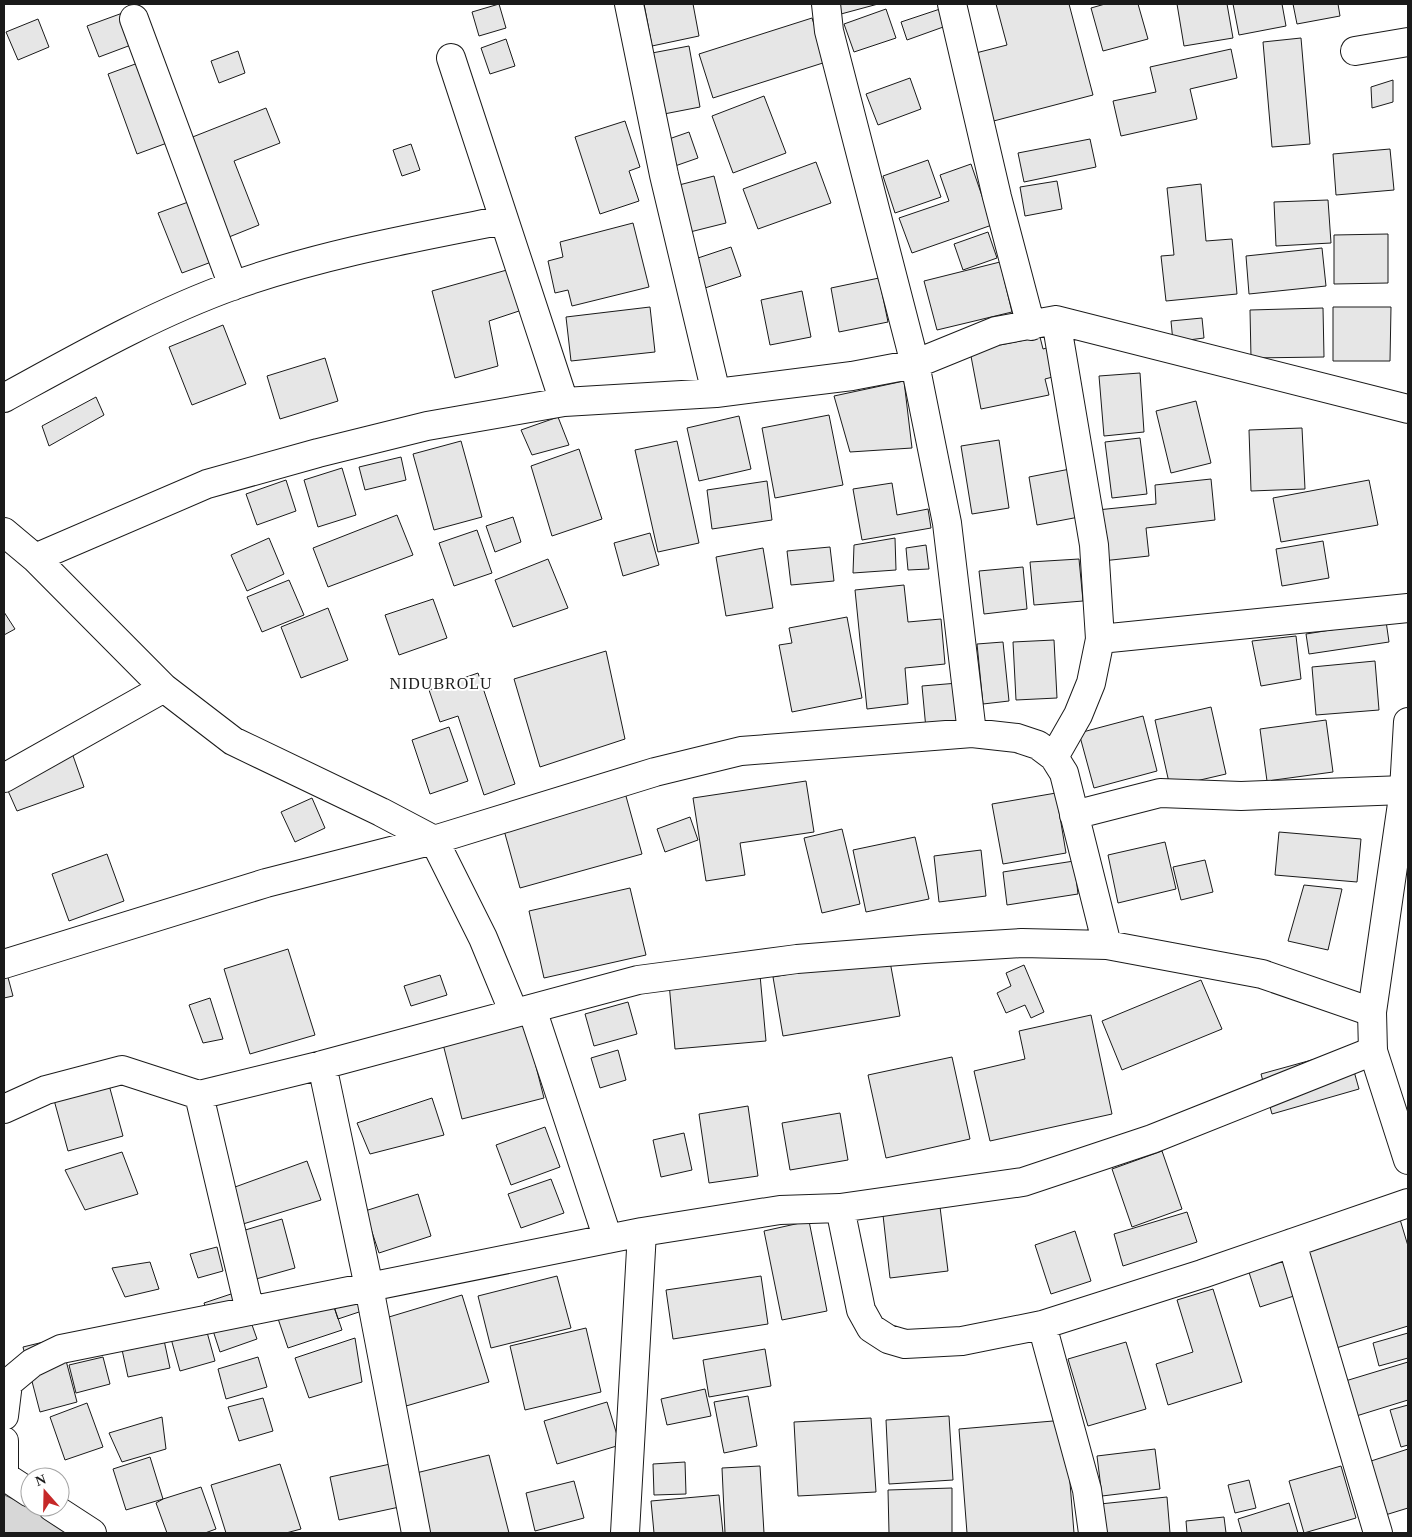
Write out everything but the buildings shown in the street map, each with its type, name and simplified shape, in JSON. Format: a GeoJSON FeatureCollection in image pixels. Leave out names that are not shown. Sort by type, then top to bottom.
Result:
{"type":"FeatureCollection","features":[{"type":"Feature","properties":{"kind":"street"},"geometry":{"type":"LineString","coordinates":[[629,4],[664,175],[716,393]]}},
{"type":"Feature","properties":{"kind":"street"},"geometry":{"type":"LineString","coordinates":[[826,4],[829,31],[915,364],[947,523],[972,733]]}},
{"type":"Feature","properties":{"kind":"street"},"geometry":{"type":"LineString","coordinates":[[952,4],[996,197],[1043,323],[1094,545],[1100,639],[1091,683],[1078,715],[1054,757]]}},
{"type":"Feature","properties":{"kind":"street"},"geometry":{"type":"LineString","coordinates":[[134,19],[233,286]]}},
{"type":"Feature","properties":{"kind":"street"},"geometry":{"type":"LineString","coordinates":[[1355,51],[1408,42]]}},
{"type":"Feature","properties":{"kind":"street"},"geometry":{"type":"LineString","coordinates":[[451,58],[564,402]]}},
{"type":"Feature","properties":{"kind":"street"},"geometry":{"type":"LineString","coordinates":[[4,398],[121,334],[233,286],[344,252],[504,220]]}},
{"type":"Feature","properties":{"kind":"street"},"geometry":{"type":"LineString","coordinates":[[35,558],[207,484],[318,452],[427,426],[564,402],[716,393],[852,376],[915,364],[996,331],[1043,323],[1408,409]]}},
{"type":"Feature","properties":{"kind":"street"},"geometry":{"type":"LineString","coordinates":[[4,532],[35,558],[164,688],[233,741],[434,840],[483,938],[523,1011],[608,1239]]}},
{"type":"Feature","properties":{"kind":"street"},"geometry":{"type":"LineString","coordinates":[[1100,639],[1408,608]]}},
{"type":"Feature","properties":{"kind":"street"},"geometry":{"type":"LineString","coordinates":[[4,778],[164,688]]}},
{"type":"Feature","properties":{"kind":"street"},"geometry":{"type":"LineString","coordinates":[[1408,722],[1404,790],[1372,1012],[1373,1051],[1408,1160]]}},
{"type":"Feature","properties":{"kind":"street"},"geometry":{"type":"LineString","coordinates":[[4,964],[266,884],[434,840],[655,772],[741,751],[972,733],[1017,738],[1038,745],[1054,757],[1064,774],[1107,945]]}},
{"type":"Feature","properties":{"kind":"street"},"geometry":{"type":"LineString","coordinates":[[1074,814],[1160,793],[1241,796],[1404,790]]}},
{"type":"Feature","properties":{"kind":"street"},"geometry":{"type":"LineString","coordinates":[[4,1109],[46,1090],[122,1070],[199,1095],[322,1065],[638,980],[797,959],[1022,943],[1107,945],[1262,974],[1372,1012]]}},
{"type":"Feature","properties":{"kind":"street"},"geometry":{"type":"LineString","coordinates":[[4,1416],[6,1378],[60,1349],[642,1232],[780,1210],[840,1208],[1023,1182],[1152,1139],[1373,1051]]}},
{"type":"Feature","properties":{"kind":"street"},"geometry":{"type":"LineString","coordinates":[[322,1065],[369,1287],[416,1533]]}},
{"type":"Feature","properties":{"kind":"street"},"geometry":{"type":"LineString","coordinates":[[199,1095],[250,1311]]}},
{"type":"Feature","properties":{"kind":"street"},"geometry":{"type":"LineString","coordinates":[[840,1208],[861,1310],[871,1328],[888,1340],[905,1344],[928,1344],[962,1341],[1042,1325],[1202,1274],[1408,1202]]}},
{"type":"Feature","properties":{"kind":"street"},"geometry":{"type":"LineString","coordinates":[[625,1533],[642,1232]]}},
{"type":"Feature","properties":{"kind":"street"},"geometry":{"type":"LineString","coordinates":[[1292,1243],[1378,1533]]}},
{"type":"Feature","properties":{"kind":"street"},"geometry":{"type":"LineString","coordinates":[[1042,1325],[1087,1490],[1093,1533]]}},
{"type":"Feature","properties":{"kind":"street"},"geometry":{"type":"LineString","coordinates":[[4,1441],[4,1476],[20,1486]]}},
{"type":"Feature","properties":{"kind":"street"},"geometry":{"type":"LineString","coordinates":[[67,1517],[92,1533]]}},
{"type":"Feature","properties":{"kind":"shaded area"},"geometry":{"type":"Polygon","coordinates":[[[4,1495],[20,1502],[20,1517],[53,1517],[78,1528],[81,1533],[4,1533],[4,1495]]]}},
{"type":"Feature","properties":{"kind":"district","name":"NIDUBROLU"},"geometry":{"type":"Point","coordinates":[441,683]}}]}
